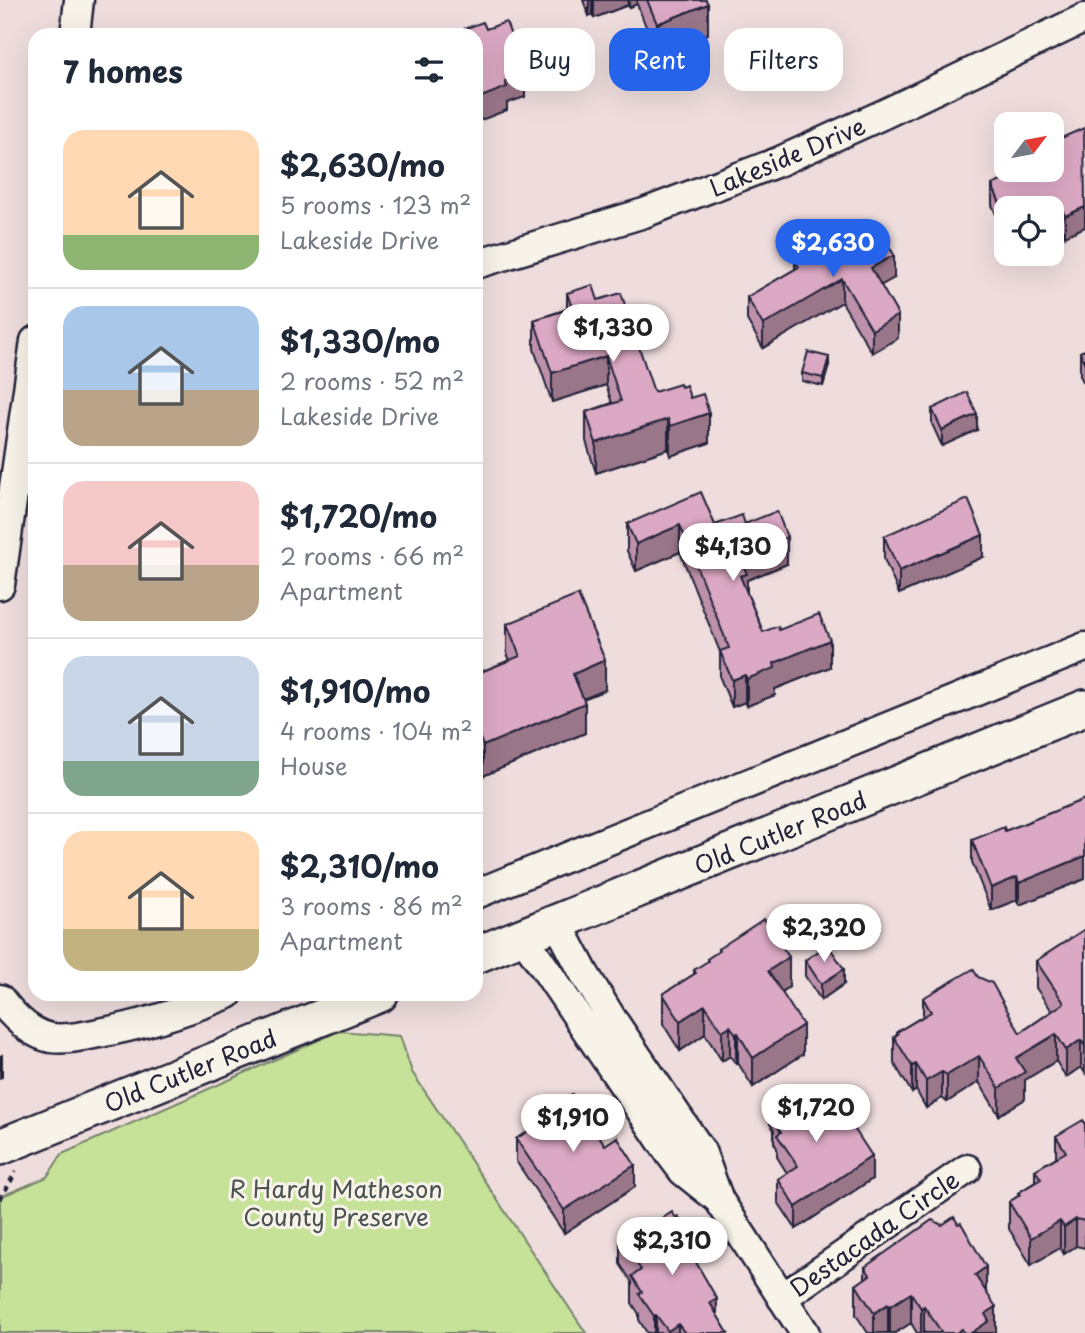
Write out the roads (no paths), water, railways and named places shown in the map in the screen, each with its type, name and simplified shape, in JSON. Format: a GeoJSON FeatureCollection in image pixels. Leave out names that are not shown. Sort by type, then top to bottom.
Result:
{"type":"FeatureCollection","features":[{"type":"Feature","properties":{"kind":"main road","name":"Old Cutler Road"},"geometry":{"type":"LineString","coordinates":[[483,952],[1085,708]]}},
{"type":"Feature","properties":{"kind":"main road","name":"Old Cutler Road"},"geometry":{"type":"LineString","coordinates":[[0,1147],[363,1001]]}},
{"type":"Feature","properties":{"kind":"street"},"geometry":{"type":"LineString","coordinates":[[76,28],[79,0]]}},
{"type":"Feature","properties":{"kind":"street","name":"Lakeside Drive"},"geometry":{"type":"LineString","coordinates":[[483,262],[644,213],[778,162],[1085,18]]}},
{"type":"Feature","properties":{"kind":"street"},"geometry":{"type":"LineString","coordinates":[[0,585],[28,392]]}},
{"type":"Feature","properties":{"kind":"street"},"geometry":{"type":"LineString","coordinates":[[483,891],[1085,647]]}},
{"type":"Feature","properties":{"kind":"street"},"geometry":{"type":"LineString","coordinates":[[557,922],[593,989],[630,1070]]}},
{"type":"Feature","properties":{"kind":"street"},"geometry":{"type":"LineString","coordinates":[[523,936],[630,1070],[701,1151],[719,1200],[805,1333]]}},
{"type":"Feature","properties":{"kind":"street"},"geometry":{"type":"LineString","coordinates":[[2,1004],[25,1025],[50,1038],[86,1036],[145,1024],[209,1001]]}},
{"type":"Feature","properties":{"kind":"street","name":"Destacada Circle"},"geometry":{"type":"LineString","coordinates":[[782,1298],[967,1169]]}},
{"type":"Feature","properties":{"kind":"park label","name":"R Hardy Matheson County Preserve"},"geometry":{"type":"Point","coordinates":[336,1202]}}]}
